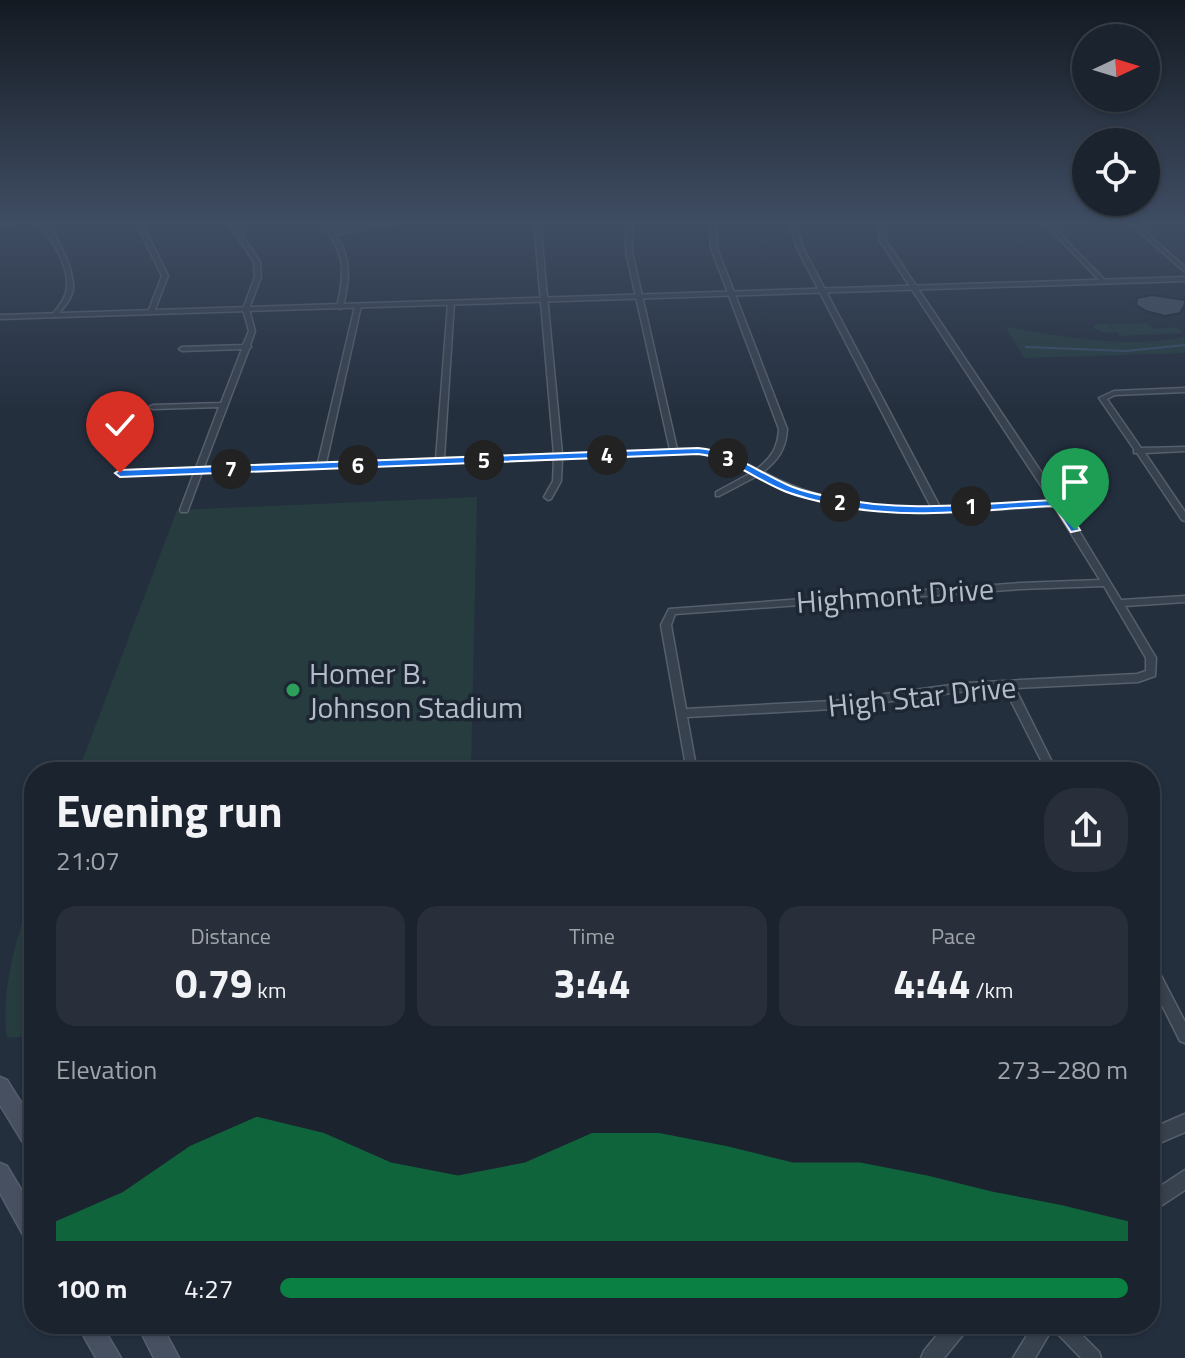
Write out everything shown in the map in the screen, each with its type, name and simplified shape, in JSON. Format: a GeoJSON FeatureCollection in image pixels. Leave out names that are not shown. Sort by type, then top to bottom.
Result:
{"type":"FeatureCollection","features":[{"type":"Feature","properties":{"kind":"main road"},"geometry":{"type":"LineString","coordinates":[[0,1087],[24,1126]]}},
{"type":"Feature","properties":{"kind":"main road"},"geometry":{"type":"LineString","coordinates":[[0,1173],[24,1215]]}},
{"type":"Feature","properties":{"kind":"main road"},"geometry":{"type":"LineString","coordinates":[[94,1334],[109,1358]]}},
{"type":"Feature","properties":{"kind":"main road"},"geometry":{"type":"LineString","coordinates":[[154,1334],[167,1358]]}},
{"type":"Feature","properties":{"kind":"street"},"geometry":{"type":"LineString","coordinates":[[55,315],[68,295],[69,284]]}},
{"type":"Feature","properties":{"kind":"street"},"geometry":{"type":"LineString","coordinates":[[151,312],[162,284]]}},
{"type":"Feature","properties":{"kind":"street"},"geometry":{"type":"LineString","coordinates":[[184,510],[248,347],[252,323],[246,309],[255,284]]}},
{"type":"Feature","properties":{"kind":"street"},"geometry":{"type":"LineString","coordinates":[[340,307],[345,284]]}},
{"type":"Feature","properties":{"kind":"street"},"geometry":{"type":"LineString","coordinates":[[544,284],[558,457],[557,481],[548,497]]}},
{"type":"Feature","properties":{"kind":"street"},"geometry":{"type":"LineString","coordinates":[[637,284],[674,452]]}},
{"type":"Feature","properties":{"kind":"street"},"geometry":{"type":"LineString","coordinates":[[719,494],[756,472],[780,452],[784,441],[783,429],[727,284]]}},
{"type":"Feature","properties":{"kind":"street"},"geometry":{"type":"LineString","coordinates":[[818,284],[936,508]]}},
{"type":"Feature","properties":{"kind":"street"},"geometry":{"type":"LineString","coordinates":[[912,284],[1058,503],[1120,603],[1185,599]]}},
{"type":"Feature","properties":{"kind":"street"},"geometry":{"type":"LineString","coordinates":[[0,317],[1012,284]]}},
{"type":"Feature","properties":{"kind":"street"},"geometry":{"type":"LineString","coordinates":[[440,462],[451,303]]}},
{"type":"Feature","properties":{"kind":"street"},"geometry":{"type":"LineString","coordinates":[[321,466],[358,306]]}},
{"type":"Feature","properties":{"kind":"street"},"geometry":{"type":"LineString","coordinates":[[182,349],[248,347]]}},
{"type":"Feature","properties":{"kind":"street"},"geometry":{"type":"LineString","coordinates":[[1185,390],[1114,393],[1103,398],[1185,518]]}},
{"type":"Feature","properties":{"kind":"street"},"geometry":{"type":"LineString","coordinates":[[153,407],[225,405]]}},
{"type":"Feature","properties":{"kind":"street"},"geometry":{"type":"LineString","coordinates":[[1137,451],[1185,449]]}},
{"type":"Feature","properties":{"kind":"street"},"geometry":{"type":"LineString","coordinates":[[120,473],[713,452],[786,488],[837,502],[882,509],[1058,503]]}},
{"type":"Feature","properties":{"kind":"street","name":"Highmont Drive"},"geometry":{"type":"LineString","coordinates":[[682,713],[666,625],[672,611],[1108,583]]}},
{"type":"Feature","properties":{"kind":"street","name":"High Star Drive"},"geometry":{"type":"LineString","coordinates":[[682,713],[833,705],[966,687],[1138,678],[1151,673],[1152,663],[1120,603]]}},
{"type":"Feature","properties":{"kind":"street"},"geometry":{"type":"LineString","coordinates":[[1009,686],[1047,762]]}},
{"type":"Feature","properties":{"kind":"street"},"geometry":{"type":"LineString","coordinates":[[682,713],[690,762]]}},
{"type":"Feature","properties":{"kind":"street"},"geometry":{"type":"LineString","coordinates":[[1160,989],[1185,1036]]}},
{"type":"Feature","properties":{"kind":"street"},"geometry":{"type":"LineString","coordinates":[[1160,1134],[1185,1123]]}},
{"type":"Feature","properties":{"kind":"street"},"geometry":{"type":"LineString","coordinates":[[1160,1197],[1185,1179]]}},
{"type":"Feature","properties":{"kind":"street"},"geometry":{"type":"LineString","coordinates":[[931,1358],[951,1334]]}},
{"type":"Feature","properties":{"kind":"street"},"geometry":{"type":"LineString","coordinates":[[1023,1358],[1039,1334]]}},
{"type":"Feature","properties":{"kind":"street"},"geometry":{"type":"LineString","coordinates":[[1070,1334],[1093,1358]]}},
{"type":"Feature","properties":{"kind":"green space"},"geometry":{"type":"Polygon","coordinates":[[[1147,323],[1153,329],[1177,327],[1183,333],[1120,336],[1117,332],[1105,333],[1093,328],[1097,324],[1108,324],[1114,330],[1110,324],[1147,323]]]}},
{"type":"Feature","properties":{"kind":"green space"},"geometry":{"type":"Polygon","coordinates":[[[1006,327],[1118,342],[1185,337],[1185,353],[1024,358],[1006,327]]]}},
{"type":"Feature","properties":{"kind":"green space"},"geometry":{"type":"Polygon","coordinates":[[[477,497],[471,762],[82,762],[177,510],[477,497]]]}},
{"type":"Feature","properties":{"kind":"green space"},"geometry":{"type":"Polygon","coordinates":[[[24,919],[24,1037],[7,1038],[8,982],[24,919]]]}},
{"type":"Feature","properties":{"kind":"building"},"geometry":{"type":"Polygon","coordinates":[[[1152,295],[1185,300],[1185,304],[1180,313],[1165,316],[1136,305],[1137,298],[1152,295]]]}},
{"type":"Feature","properties":{"kind":"waterway"},"geometry":{"type":"LineString","coordinates":[[1026,347],[1126,351],[1185,345]]}},
{"type":"Feature","properties":{"kind":"place","name":"Homer B. Johnson Stadium"},"geometry":{"type":"Point","coordinates":[293,690]}},
{"type":"Feature","properties":{"kind":"route"},"geometry":{"type":"LineString","coordinates":[[120,473],[698,451],[713,452],[737,462],[786,488],[837,502],[882,509],[1058,503],[1075,530]]}}]}
